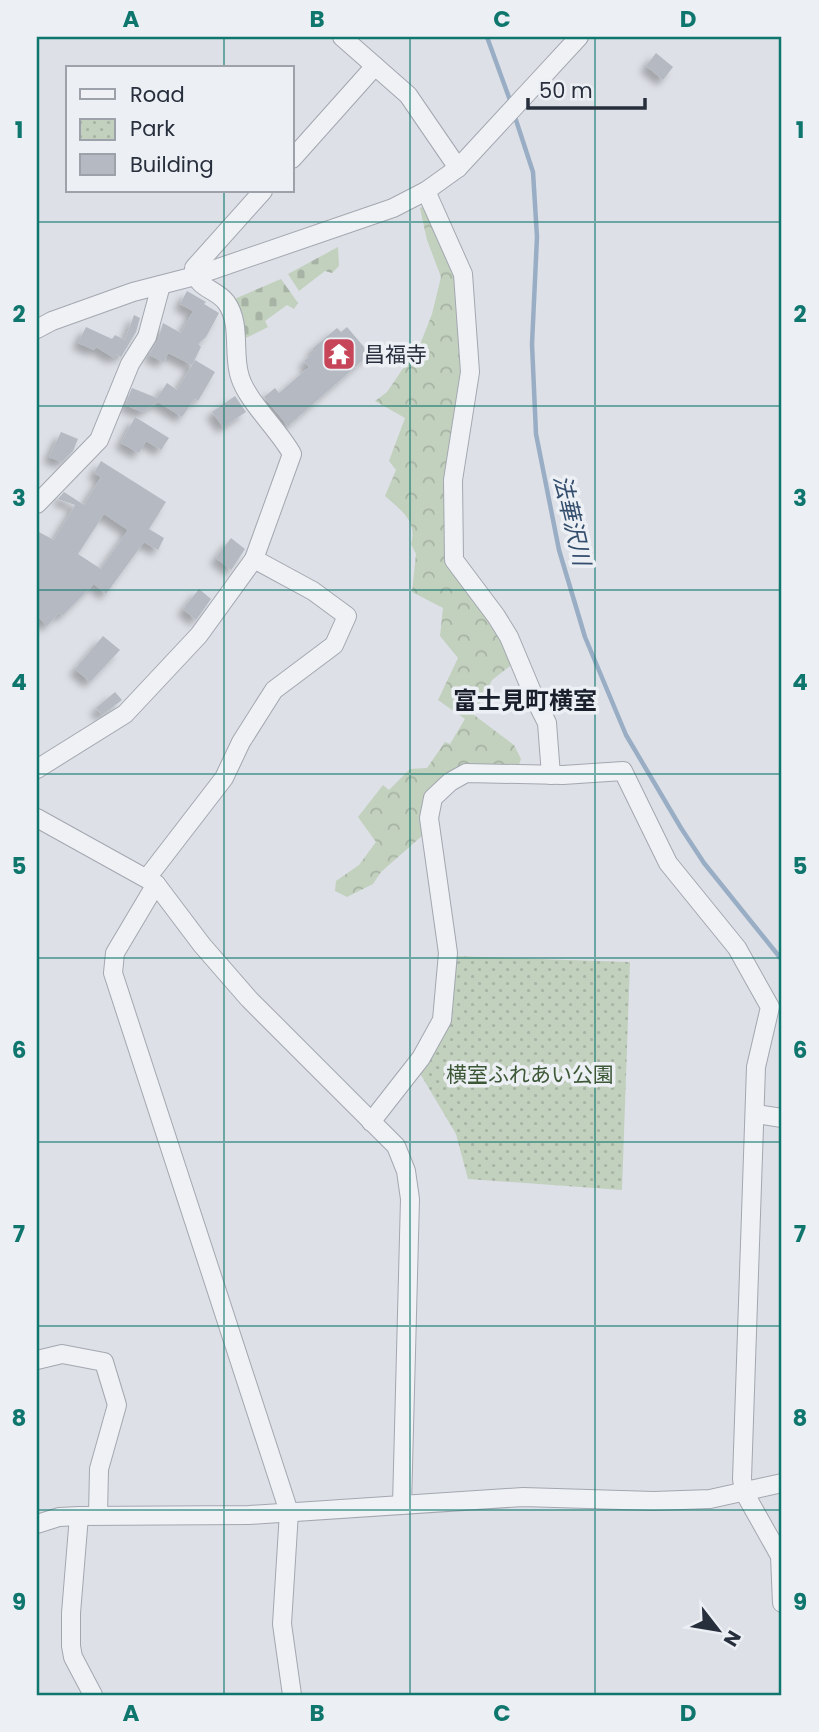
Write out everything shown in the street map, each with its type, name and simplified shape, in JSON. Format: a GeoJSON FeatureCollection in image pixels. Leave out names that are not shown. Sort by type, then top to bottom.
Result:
{"type":"FeatureCollection","features":[{"type":"Feature","properties":{"kind":"street"},"geometry":{"type":"LineString","coordinates":[[342,37],[408,95],[458,168]]}},
{"type":"Feature","properties":{"kind":"street"},"geometry":{"type":"LineString","coordinates":[[37,329],[80,310],[133,292],[195,276],[393,208],[426,191],[458,168],[579,37]]}},
{"type":"Feature","properties":{"kind":"street"},"geometry":{"type":"LineString","coordinates":[[294,157],[375,66]]}},
{"type":"Feature","properties":{"kind":"street"},"geometry":{"type":"LineString","coordinates":[[426,191],[463,274],[470,372],[453,480],[454,560],[509,637],[547,723],[551,775]]}},
{"type":"Feature","properties":{"kind":"street"},"geometry":{"type":"LineString","coordinates":[[37,769],[125,714],[199,635],[254,559],[292,454],[240,380],[234,323],[226,303],[200,285],[194,268],[262,192]]}},
{"type":"Feature","properties":{"kind":"street"},"geometry":{"type":"LineString","coordinates":[[37,504],[99,440],[130,363],[147,337],[161,285]]}},
{"type":"Feature","properties":{"kind":"street"},"geometry":{"type":"LineString","coordinates":[[254,559],[313,591],[347,616],[334,645],[274,690],[241,742],[224,778],[151,881],[115,953],[113,973],[289,1512],[282,1624],[292,1695]]}},
{"type":"Feature","properties":{"kind":"street"},"geometry":{"type":"LineString","coordinates":[[371,1122],[421,1058],[442,1020],[448,953],[429,818],[433,798],[450,782],[466,773],[551,775],[623,771],[667,863],[737,948],[770,1007],[756,1067],[742,1479],[744,1492],[780,1556],[782,1603]]}},
{"type":"Feature","properties":{"kind":"street"},"geometry":{"type":"LineString","coordinates":[[37,818],[151,881],[249,999],[396,1146],[406,1171],[410,1199],[402,1505]]}},
{"type":"Feature","properties":{"kind":"street"},"geometry":{"type":"LineString","coordinates":[[756,1114],[782,1118]]}},
{"type":"Feature","properties":{"kind":"street"},"geometry":{"type":"LineString","coordinates":[[37,1360],[62,1354],[104,1362],[117,1405],[99,1469],[98,1515]]}},
{"type":"Feature","properties":{"kind":"street"},"geometry":{"type":"LineString","coordinates":[[37,1524],[59,1517],[249,1516],[523,1497],[654,1501],[710,1499],[782,1483]]}},
{"type":"Feature","properties":{"kind":"street"},"geometry":{"type":"LineString","coordinates":[[79,1516],[71,1646],[73,1657],[93,1695]]}},
{"type":"Feature","properties":{"kind":"green space"},"geometry":{"type":"Polygon","coordinates":[[[429,204],[461,274],[465,372],[450,562],[493,618],[514,663],[492,680],[474,715],[514,745],[521,759],[517,770],[449,778],[423,835],[381,872],[373,884],[347,897],[335,891],[336,881],[359,865],[376,842],[358,817],[383,785],[389,790],[410,769],[427,768],[445,742],[450,744],[465,719],[438,700],[458,658],[440,636],[443,608],[412,592],[416,554],[411,544],[412,528],[402,511],[385,496],[396,470],[389,461],[405,418],[375,401],[387,392],[421,342],[432,314],[441,277],[427,240],[420,208],[429,204]]]}},
{"type":"Feature","properties":{"kind":"green space"},"geometry":{"type":"Polygon","coordinates":[[[338,247],[339,266],[332,273],[325,271],[299,291],[288,274],[338,247]]]}},
{"type":"Feature","properties":{"kind":"green space"},"geometry":{"type":"Polygon","coordinates":[[[281,279],[298,303],[294,309],[287,305],[265,321],[268,327],[246,338],[232,300],[281,279]]]}},
{"type":"Feature","properties":{"kind":"green space","name":"横室ふれあい公園"},"geometry":{"type":"Polygon","coordinates":[[[452,956],[630,962],[622,1190],[468,1179],[456,1134],[418,1070],[452,956]]]}},
{"type":"Feature","properties":{"kind":"building"},"geometry":{"type":"Polygon","coordinates":[[[656,53],[673,67],[663,80],[646,66],[656,53]]]}},
{"type":"Feature","properties":{"kind":"building"},"geometry":{"type":"Polygon","coordinates":[[[187,291],[219,313],[206,337],[198,344],[201,347],[192,365],[168,353],[164,362],[149,355],[158,340],[163,323],[181,333],[193,311],[180,304],[187,291]]]}},
{"type":"Feature","properties":{"kind":"building"},"geometry":{"type":"Polygon","coordinates":[[[134,315],[140,318],[136,332],[121,357],[116,354],[114,358],[96,347],[94,350],[78,343],[86,327],[112,339],[115,335],[125,340],[134,315]]]}},
{"type":"Feature","properties":{"kind":"building"},"geometry":{"type":"Polygon","coordinates":[[[347,327],[370,354],[288,426],[264,397],[275,388],[279,393],[309,367],[304,361],[315,352],[312,349],[337,328],[341,332],[347,327]]]}},
{"type":"Feature","properties":{"kind":"building"},"geometry":{"type":"Polygon","coordinates":[[[195,360],[215,372],[198,401],[195,398],[182,417],[158,402],[142,412],[125,405],[132,388],[157,398],[167,383],[177,390],[195,360]]]}},
{"type":"Feature","properties":{"kind":"building"},"geometry":{"type":"Polygon","coordinates":[[[235,396],[246,412],[223,427],[212,412],[235,396]]]}},
{"type":"Feature","properties":{"kind":"building"},"geometry":{"type":"Polygon","coordinates":[[[135,417],[169,438],[161,450],[146,441],[139,453],[121,443],[135,417]]]}},
{"type":"Feature","properties":{"kind":"building"},"geometry":{"type":"Polygon","coordinates":[[[61,432],[78,439],[73,451],[62,462],[49,457],[61,432]]]}},
{"type":"Feature","properties":{"kind":"building"},"geometry":{"type":"Polygon","coordinates":[[[101,461],[166,502],[149,529],[164,538],[158,550],[144,542],[106,594],[94,584],[62,616],[59,613],[47,626],[37,616],[37,531],[54,540],[75,505],[58,499],[64,492],[84,505],[101,477],[94,473],[101,461]],[[104,514],[78,554],[101,569],[128,530],[104,514]]]}},
{"type":"Feature","properties":{"kind":"building"},"geometry":{"type":"Polygon","coordinates":[[[231,538],[245,549],[231,570],[216,558],[231,538]]]}},
{"type":"Feature","properties":{"kind":"building"},"geometry":{"type":"Polygon","coordinates":[[[199,589],[211,599],[196,620],[183,609],[199,589]]]}},
{"type":"Feature","properties":{"kind":"building"},"geometry":{"type":"Polygon","coordinates":[[[103,636],[120,650],[90,682],[75,669],[103,636]]]}},
{"type":"Feature","properties":{"kind":"building"},"geometry":{"type":"Polygon","coordinates":[[[115,692],[122,700],[102,715],[96,708],[115,692]]]}},
{"type":"Feature","properties":{"kind":"waterway","name":"法華沢川"},"geometry":{"type":"LineString","coordinates":[[487,37],[511,103]]}},
{"type":"Feature","properties":{"kind":"waterway","name":"法華沢川"},"geometry":{"type":"LineString","coordinates":[[514,114],[533,172],[537,237],[532,344],[536,434],[559,550],[585,637],[626,735],[681,828],[704,863],[782,960]]}},
{"type":"Feature","properties":{"kind":"place","name":"昌福寺"},"geometry":{"type":"Point","coordinates":[339,354]}},
{"type":"Feature","properties":{"kind":"district","name":"富士見町横室"},"geometry":{"type":"Point","coordinates":[525,700]}}]}
